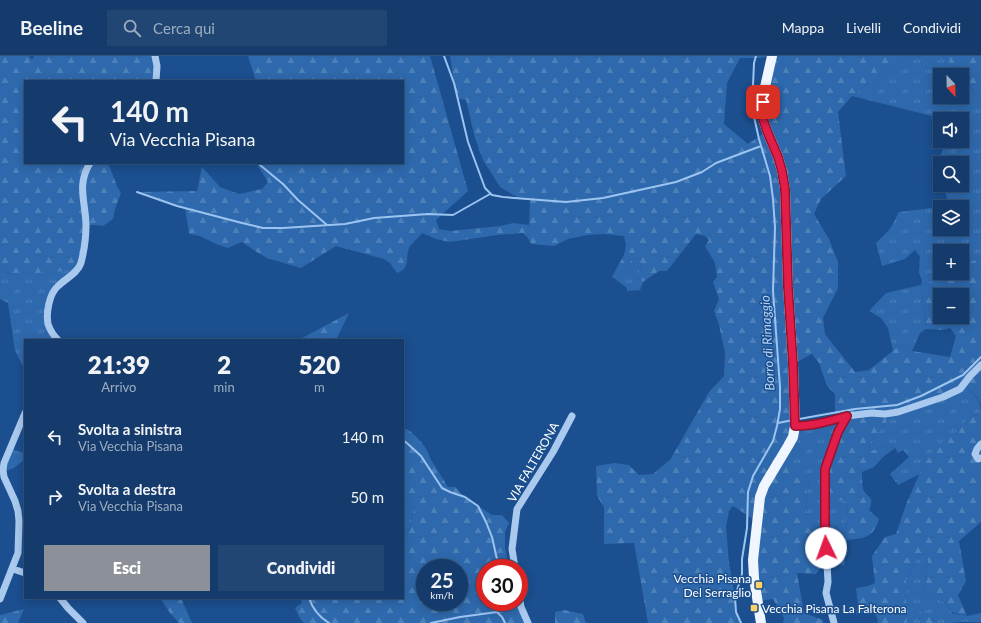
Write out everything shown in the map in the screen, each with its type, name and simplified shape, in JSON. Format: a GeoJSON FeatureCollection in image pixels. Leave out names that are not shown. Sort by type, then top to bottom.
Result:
{"type":"FeatureCollection","features":[{"type":"Feature","properties":{"kind":"main road"},"geometry":{"type":"LineString","coordinates":[[761,623],[754,578],[753,560],[760,498],[764,486],[793,437],[795,426],[785,189],[778,157],[762,116],[765,87],[772,56]]}},
{"type":"Feature","properties":{"kind":"street"},"geometry":{"type":"LineString","coordinates":[[155,56],[157,66],[156,80]]}},
{"type":"Feature","properties":{"kind":"street"},"geometry":{"type":"LineString","coordinates":[[57,339],[48,325],[48,312],[51,297],[56,288],[72,275],[80,265],[85,246],[86,225],[82,182],[85,171],[89,164]]}},
{"type":"Feature","properties":{"kind":"street"},"geometry":{"type":"LineString","coordinates":[[795,426],[804,426],[847,416],[898,412],[943,397],[960,389],[981,365]]}},
{"type":"Feature","properties":{"kind":"street"},"geometry":{"type":"LineString","coordinates":[[0,599],[18,553],[19,520],[15,501],[4,477],[3,470],[4,463],[24,415]]}},
{"type":"Feature","properties":{"kind":"street","name":"VIA FALTERONA"},"geometry":{"type":"LineString","coordinates":[[514,559],[512,549],[517,509],[572,416]]}},
{"type":"Feature","properties":{"kind":"street"},"geometry":{"type":"LineString","coordinates":[[834,623],[826,593],[828,582],[825,526],[825,469],[838,432],[847,416]]}},
{"type":"Feature","properties":{"kind":"street"},"geometry":{"type":"LineString","coordinates":[[981,444],[975,454],[978,459],[981,458]]}},
{"type":"Feature","properties":{"kind":"street"},"geometry":{"type":"LineString","coordinates":[[13,569],[24,573]]}},
{"type":"Feature","properties":{"kind":"street"},"geometry":{"type":"LineString","coordinates":[[61,599],[83,623]]}},
{"type":"Feature","properties":{"kind":"street"},"geometry":{"type":"LineString","coordinates":[[523,611],[528,623]]}},
{"type":"Feature","properties":{"kind":"green space"},"geometry":{"type":"Polygon","coordinates":[[[0,56],[29,56],[32,60],[34,56],[155,56],[156,80],[24,80],[24,164],[108,164],[121,193],[113,219],[103,226],[86,225],[80,265],[64,271],[11,275],[0,268],[0,56]]]}},
{"type":"Feature","properties":{"kind":"green space"},"geometry":{"type":"Polygon","coordinates":[[[248,56],[430,56],[468,191],[436,220],[439,229],[450,231],[500,226],[513,223],[529,225],[530,200],[520,199],[500,187],[483,160],[475,138],[466,100],[458,99],[450,56],[768,56],[761,58],[740,58],[727,83],[724,124],[748,144],[767,131],[762,116],[772,56],[924,56],[903,58],[852,96],[838,112],[846,176],[821,199],[814,214],[829,239],[838,262],[838,288],[823,318],[825,334],[855,372],[869,370],[900,345],[912,351],[950,357],[956,336],[950,328],[943,330],[926,329],[921,286],[934,280],[969,280],[969,263],[981,256],[981,405],[977,397],[965,383],[960,389],[885,414],[887,423],[874,436],[869,445],[871,451],[883,446],[895,448],[883,457],[874,467],[862,472],[863,489],[871,500],[869,510],[879,519],[874,530],[868,536],[859,539],[847,540],[845,537],[847,500],[825,500],[828,459],[826,436],[836,429],[846,416],[835,420],[835,394],[827,386],[819,363],[812,354],[793,364],[795,426],[781,457],[800,470],[809,479],[806,496],[807,518],[825,536],[827,560],[816,574],[797,573],[804,613],[823,620],[823,623],[783,623],[784,618],[773,599],[757,601],[756,521],[733,506],[729,511],[726,527],[729,563],[736,612],[741,623],[648,623],[634,543],[604,544],[604,507],[597,496],[596,466],[615,463],[629,465],[639,475],[653,474],[670,460],[709,392],[724,376],[725,353],[719,325],[714,311],[719,299],[713,282],[717,277],[715,263],[705,246],[709,240],[705,236],[696,234],[667,271],[659,271],[643,282],[638,278],[641,268],[640,260],[633,258],[615,279],[612,277],[624,255],[626,245],[624,236],[604,234],[587,235],[568,239],[554,246],[531,244],[523,233],[450,242],[436,239],[422,233],[409,248],[406,266],[397,273],[390,263],[384,259],[336,246],[301,268],[267,258],[242,242],[228,248],[200,236],[189,234],[185,208],[137,192],[197,191],[202,167],[220,187],[239,194],[262,189],[268,182],[257,164],[404,164],[404,80],[256,80],[248,56]]]}},
{"type":"Feature","properties":{"kind":"green space"},"geometry":{"type":"Polygon","coordinates":[[[943,56],[955,68],[933,68],[933,104],[969,104],[969,84],[981,105],[981,256],[969,263],[969,244],[933,244],[933,280],[934,280],[921,286],[926,329],[920,333],[912,351],[900,345],[893,351],[888,328],[881,318],[869,311],[886,293],[921,285],[922,280],[919,273],[920,257],[915,250],[905,259],[882,266],[876,243],[890,229],[899,212],[933,207],[933,236],[969,236],[969,200],[945,200],[947,199],[946,192],[969,192],[969,156],[940,156],[943,148],[969,148],[969,112],[933,112],[933,116],[852,96],[903,58],[943,56]]]}},
{"type":"Feature","properties":{"kind":"green space"},"geometry":{"type":"Polygon","coordinates":[[[943,56],[981,56],[981,105],[969,84],[969,68],[955,68],[943,56]]]}},
{"type":"Feature","properties":{"kind":"green space"},"geometry":{"type":"Polygon","coordinates":[[[633,258],[640,260],[641,268],[638,278],[643,282],[640,290],[627,291],[627,288],[615,279],[633,258]]]}},
{"type":"Feature","properties":{"kind":"green space"},"geometry":{"type":"Polygon","coordinates":[[[80,265],[51,297],[48,325],[57,339],[24,339],[24,368],[15,351],[8,303],[0,299],[0,268],[11,275],[80,265]]]}},
{"type":"Feature","properties":{"kind":"green space"},"geometry":{"type":"Polygon","coordinates":[[[349,313],[336,339],[300,339],[349,313]]]}},
{"type":"Feature","properties":{"kind":"green space"},"geometry":{"type":"Polygon","coordinates":[[[965,383],[978,399],[981,412],[969,418],[923,466],[920,474],[898,485],[890,474],[909,457],[903,450],[898,453],[895,448],[883,446],[871,451],[869,445],[874,436],[887,423],[885,414],[965,383]]]}},
{"type":"Feature","properties":{"kind":"green space"},"geometry":{"type":"Polygon","coordinates":[[[981,412],[981,522],[959,541],[966,581],[958,595],[967,616],[952,612],[946,603],[934,598],[923,597],[928,561],[924,554],[918,556],[906,581],[907,623],[878,623],[873,611],[856,614],[858,605],[856,588],[875,583],[872,556],[885,537],[896,534],[907,502],[923,466],[938,445],[957,431],[969,418],[981,412]]]}},
{"type":"Feature","properties":{"kind":"green space"},"geometry":{"type":"Polygon","coordinates":[[[847,416],[839,501],[847,500],[845,536],[847,540],[844,566],[827,560],[825,536],[807,518],[806,496],[809,479],[781,457],[795,426],[847,416]]]}},
{"type":"Feature","properties":{"kind":"green space"},"geometry":{"type":"Polygon","coordinates":[[[407,429],[427,450],[430,458],[448,487],[455,487],[465,497],[492,515],[502,515],[509,523],[505,532],[505,548],[507,559],[476,559],[476,611],[522,611],[522,617],[526,623],[304,623],[301,620],[295,608],[302,603],[300,599],[404,599],[404,538],[409,530],[414,509],[409,502],[404,500],[404,430],[407,429]]]}},
{"type":"Feature","properties":{"kind":"green space"},"geometry":{"type":"Polygon","coordinates":[[[10,449],[24,453],[24,460],[14,468],[3,472],[10,449]]]}},
{"type":"Feature","properties":{"kind":"green space"},"geometry":{"type":"Polygon","coordinates":[[[404,500],[409,502],[414,509],[409,529],[404,538],[404,500]]]}},
{"type":"Feature","properties":{"kind":"green space"},"geometry":{"type":"Polygon","coordinates":[[[924,554],[928,561],[923,597],[934,598],[946,603],[952,613],[967,616],[981,613],[981,622],[935,623],[933,618],[917,614],[921,623],[907,623],[906,581],[918,556],[924,554]]]}},
{"type":"Feature","properties":{"kind":"green space"},"geometry":{"type":"Polygon","coordinates":[[[161,599],[181,599],[192,623],[179,623],[161,599]]]}},
{"type":"Feature","properties":{"kind":"green space"},"geometry":{"type":"Polygon","coordinates":[[[24,609],[18,623],[0,623],[0,615],[24,609]]]}},
{"type":"Feature","properties":{"kind":"green space"},"geometry":{"type":"Polygon","coordinates":[[[564,610],[583,614],[586,623],[555,623],[555,612],[564,610]]]}},
{"type":"Feature","properties":{"kind":"green space"},"geometry":{"type":"Polygon","coordinates":[[[920,612],[930,615],[935,623],[921,623],[917,614],[920,612]]]}},
{"type":"Feature","properties":{"kind":"waterway"},"geometry":{"type":"LineString","coordinates":[[444,56],[454,83],[468,142],[485,188],[492,195],[566,202],[603,198],[676,182],[702,172],[716,163],[761,146]]}},
{"type":"Feature","properties":{"kind":"waterway","name":"Borro di Rimaggio"},"geometry":{"type":"LineString","coordinates":[[741,623],[736,612],[735,597],[742,574],[742,559],[747,528],[748,492],[753,476],[773,441],[780,409],[780,387],[773,291],[775,227],[773,199],[770,176],[752,108],[754,63],[756,56]]}},
{"type":"Feature","properties":{"kind":"waterway"},"geometry":{"type":"LineString","coordinates":[[260,165],[327,225]]}},
{"type":"Feature","properties":{"kind":"waterway"},"geometry":{"type":"LineString","coordinates":[[137,192],[177,206],[263,228],[345,224],[374,218],[428,214],[453,215],[490,194]]}},
{"type":"Feature","properties":{"kind":"waterway"},"geometry":{"type":"LineString","coordinates":[[799,419],[855,409],[897,405],[921,396],[963,375],[981,357]]}},
{"type":"Feature","properties":{"kind":"waterway"},"geometry":{"type":"LineString","coordinates":[[778,423],[793,420]]}},
{"type":"Feature","properties":{"kind":"waterway"},"geometry":{"type":"LineString","coordinates":[[404,441],[421,456],[442,488],[465,497],[478,506],[492,537],[497,559]]}},
{"type":"Feature","properties":{"kind":"waterway"},"geometry":{"type":"LineString","coordinates":[[309,599],[317,613],[329,623]]}},
{"type":"Feature","properties":{"kind":"waterway"},"geometry":{"type":"LineString","coordinates":[[497,612],[505,623]]}},
{"type":"Feature","properties":{"kind":"waterway"},"geometry":{"type":"LineString","coordinates":[[431,623],[497,612]]}},
{"type":"Feature","properties":{"kind":"place","name":"Vecchia Pisana Del Serraglio"},"geometry":{"type":"Point","coordinates":[759,585]}},
{"type":"Feature","properties":{"kind":"place","name":"Vecchia Pisana La Falterona"},"geometry":{"type":"Point","coordinates":[754,608]}},
{"type":"Feature","properties":{"kind":"route"},"geometry":{"type":"LineString","coordinates":[[763,102],[762,116],[778,157],[785,189],[795,426],[804,426],[847,416],[838,432],[825,469],[826,548]]}}]}
